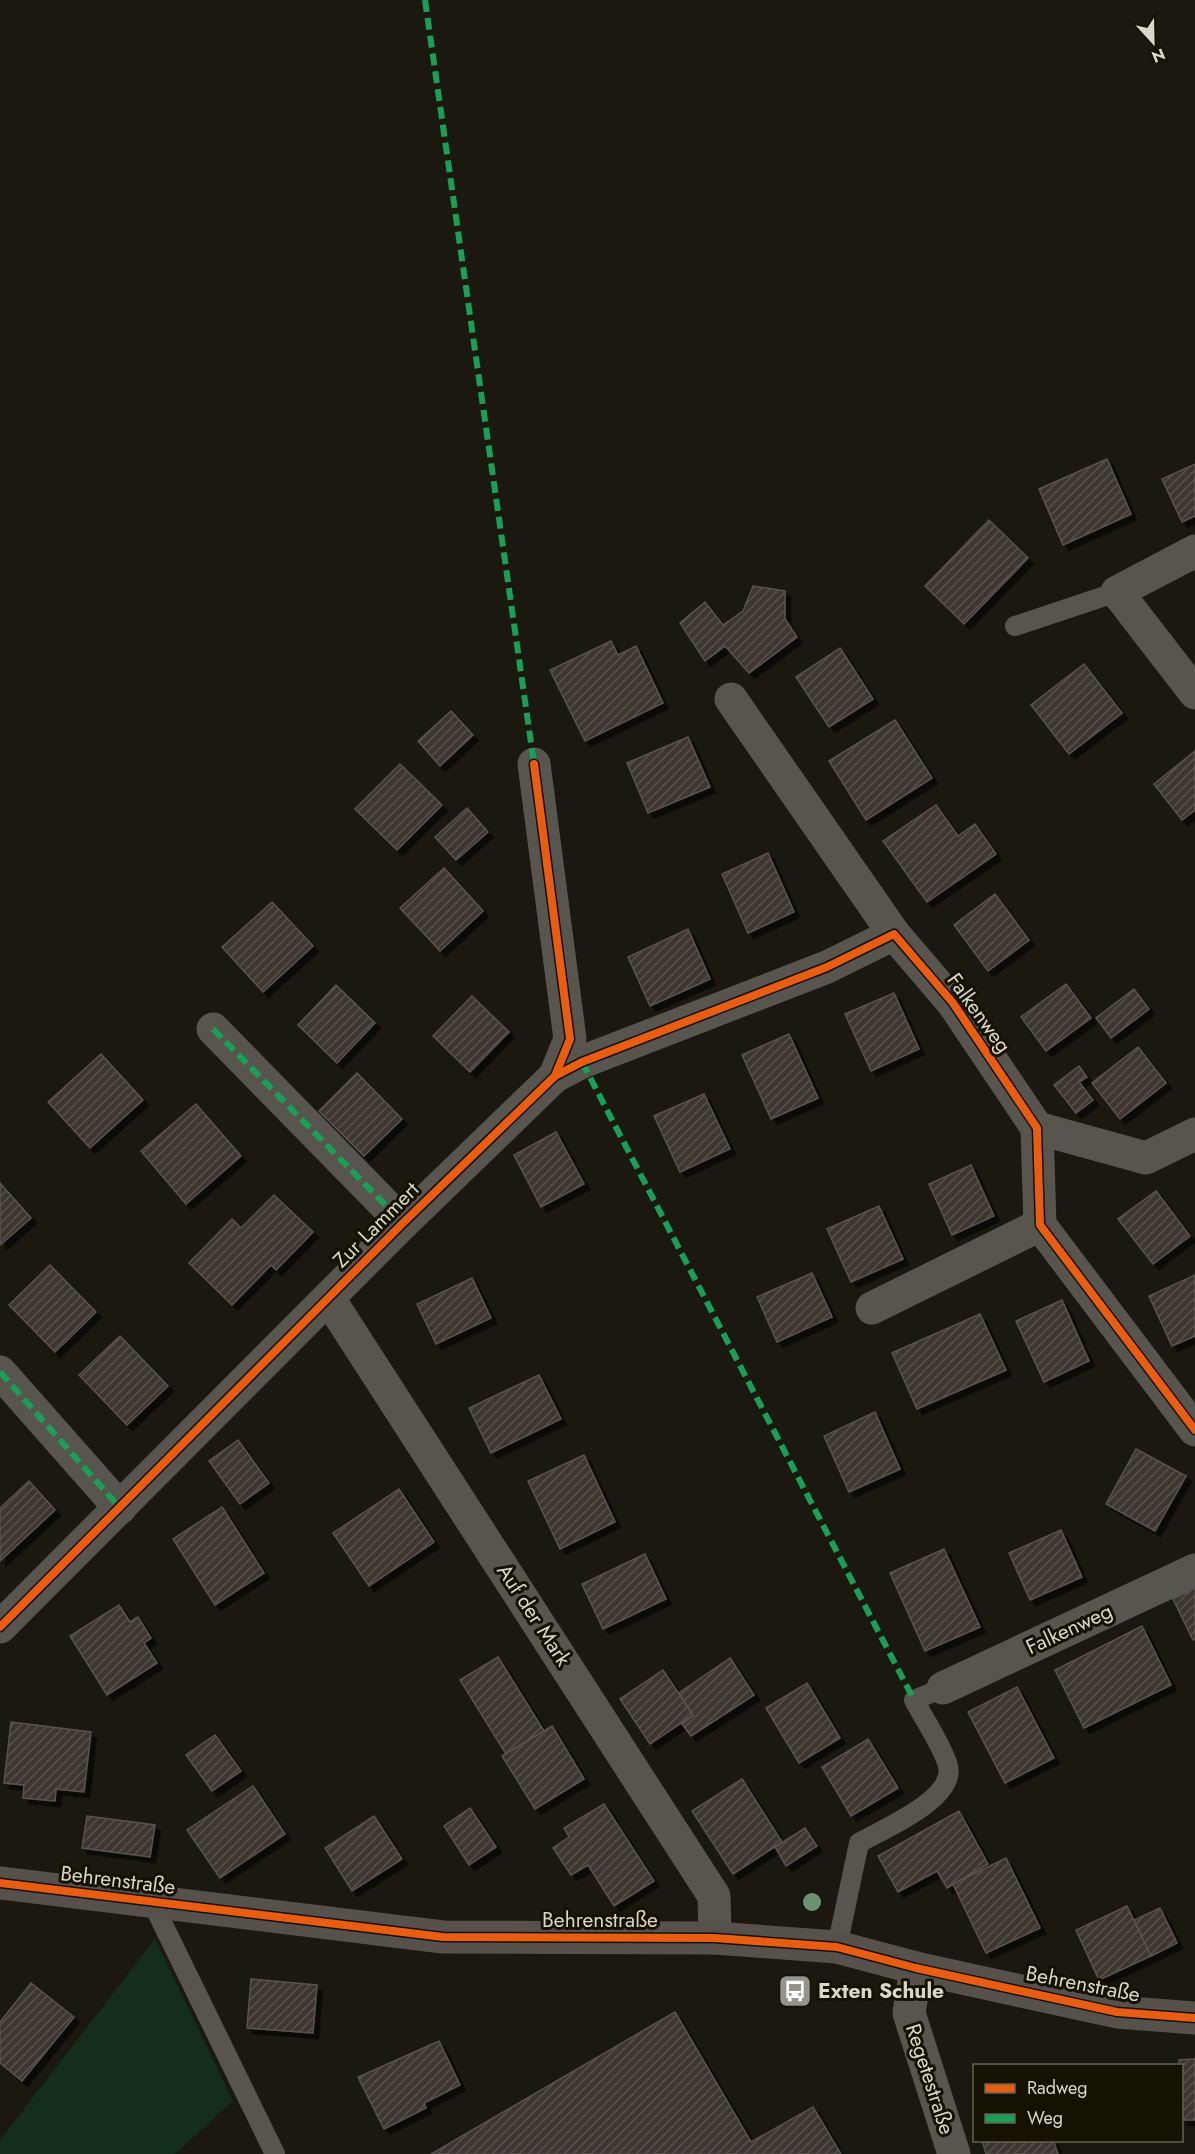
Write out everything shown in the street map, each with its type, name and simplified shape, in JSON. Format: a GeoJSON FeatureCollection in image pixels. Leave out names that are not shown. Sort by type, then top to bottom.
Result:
{"type":"FeatureCollection","features":[{"type":"Feature","properties":{"kind":"main road","name":"Behrenstraße"},"geometry":{"type":"LineString","coordinates":[[0,1883],[443,1937],[715,1938],[837,1947],[916,1968],[1117,2012],[1195,2018]]}},
{"type":"Feature","properties":{"kind":"street"},"geometry":{"type":"LineString","coordinates":[[1195,551],[1117,592],[1195,693]]}},
{"type":"Feature","properties":{"kind":"street","name":"Falkenweg"},"geometry":{"type":"LineString","coordinates":[[731,699],[894,934],[953,1003],[1037,1128]]}},
{"type":"Feature","properties":{"kind":"street","name":"Zur Lammert"},"geometry":{"type":"LineString","coordinates":[[0,1627],[329,1299],[403,1222],[555,1076],[570,1038],[534,764]]}},
{"type":"Feature","properties":{"kind":"street"},"geometry":{"type":"LineString","coordinates":[[555,1076],[582,1062],[827,967],[894,934]]}},
{"type":"Feature","properties":{"kind":"street","name":"Zur Lammert"},"geometry":{"type":"LineString","coordinates":[[213,1029],[403,1222]]}},
{"type":"Feature","properties":{"kind":"street"},"geometry":{"type":"LineString","coordinates":[[1195,1134],[1146,1158],[1037,1128],[1040,1226],[1195,1430]]}},
{"type":"Feature","properties":{"kind":"street"},"geometry":{"type":"LineString","coordinates":[[872,1308],[1040,1226]]}},
{"type":"Feature","properties":{"kind":"street","name":"Auf der Mark"},"geometry":{"type":"LineString","coordinates":[[329,1299],[714,1896],[715,1938]]}},
{"type":"Feature","properties":{"kind":"street"},"geometry":{"type":"LineString","coordinates":[[0,1372],[120,1508]]}},
{"type":"Feature","properties":{"kind":"street","name":"Falkenweg"},"geometry":{"type":"LineString","coordinates":[[944,1688],[1195,1570]]}},
{"type":"Feature","properties":{"kind":"street","name":"Regetestraße"},"geometry":{"type":"LineString","coordinates":[[916,1968],[909,2013],[954,2154]]}},
{"type":"Feature","properties":{"kind":"lane"},"geometry":{"type":"LineString","coordinates":[[1015,626],[1117,592]]}},
{"type":"Feature","properties":{"kind":"lane"},"geometry":{"type":"LineString","coordinates":[[837,1947],[859,1844],[934,1799],[947,1786],[948,1767],[914,1700],[944,1688]]}},
{"type":"Feature","properties":{"kind":"lane"},"geometry":{"type":"LineString","coordinates":[[152,1902],[275,2154]]}},
{"type":"Feature","properties":{"kind":"green space"},"geometry":{"type":"Polygon","coordinates":[[[155,1939],[233,2101],[175,2154],[0,2154],[0,2140],[155,1939]]]}},
{"type":"Feature","properties":{"kind":"building"},"geometry":{"type":"Polygon","coordinates":[[[1107,459],[1131,514],[1063,545],[1039,489],[1107,459]]]}},
{"type":"Feature","properties":{"kind":"building"},"geometry":{"type":"Polygon","coordinates":[[[1195,464],[1195,516],[1182,522],[1162,479],[1195,464]]]}},
{"type":"Feature","properties":{"kind":"building"},"geometry":{"type":"Polygon","coordinates":[[[989,520],[1028,558],[964,624],[925,586],[989,520]]]}},
{"type":"Feature","properties":{"kind":"building"},"geometry":{"type":"Polygon","coordinates":[[[753,586],[785,591],[785,619],[797,637],[749,673],[725,646],[705,661],[680,623],[705,602],[723,625],[743,611],[753,586]]]}},
{"type":"Feature","properties":{"kind":"building"},"geometry":{"type":"Polygon","coordinates":[[[611,641],[618,655],[636,646],[663,703],[585,741],[550,670],[611,641]]]}},
{"type":"Feature","properties":{"kind":"building"},"geometry":{"type":"Polygon","coordinates":[[[840,648],[873,699],[829,727],[796,677],[840,648]]]}},
{"type":"Feature","properties":{"kind":"building"},"geometry":{"type":"Polygon","coordinates":[[[1084,664],[1122,713],[1069,754],[1031,705],[1084,664]]]}},
{"type":"Feature","properties":{"kind":"building"},"geometry":{"type":"Polygon","coordinates":[[[451,711],[473,735],[440,766],[418,741],[451,711]]]}},
{"type":"Feature","properties":{"kind":"building"},"geometry":{"type":"Polygon","coordinates":[[[895,720],[932,778],[866,820],[829,761],[895,720]]]}},
{"type":"Feature","properties":{"kind":"building"},"geometry":{"type":"Polygon","coordinates":[[[688,737],[710,787],[648,813],[627,763],[688,737]]]}},
{"type":"Feature","properties":{"kind":"building"},"geometry":{"type":"Polygon","coordinates":[[[1195,751],[1195,810],[1182,820],[1154,784],[1195,751]]]}},
{"type":"Feature","properties":{"kind":"building"},"geometry":{"type":"Polygon","coordinates":[[[400,764],[442,805],[397,850],[355,809],[400,764]]]}},
{"type":"Feature","properties":{"kind":"building"},"geometry":{"type":"Polygon","coordinates":[[[936,805],[958,836],[975,824],[996,854],[927,902],[883,841],[936,805]]]}},
{"type":"Feature","properties":{"kind":"building"},"geometry":{"type":"Polygon","coordinates":[[[467,808],[488,832],[456,860],[435,837],[467,808]]]}},
{"type":"Feature","properties":{"kind":"building"},"geometry":{"type":"Polygon","coordinates":[[[768,853],[794,912],[748,933],[722,874],[768,853]]]}},
{"type":"Feature","properties":{"kind":"building"},"geometry":{"type":"Polygon","coordinates":[[[444,868],[483,911],[440,951],[400,908],[444,868]]]}},
{"type":"Feature","properties":{"kind":"building"},"geometry":{"type":"Polygon","coordinates":[[[995,894],[1029,940],[988,971],[954,925],[995,894]]]}},
{"type":"Feature","properties":{"kind":"building"},"geometry":{"type":"Polygon","coordinates":[[[272,902],[313,946],[263,992],[222,947],[272,902]]]}},
{"type":"Feature","properties":{"kind":"building"},"geometry":{"type":"Polygon","coordinates":[[[688,929],[710,979],[650,1006],[628,957],[688,929]]]}},
{"type":"Feature","properties":{"kind":"building"},"geometry":{"type":"Polygon","coordinates":[[[1066,984],[1091,1018],[1046,1051],[1021,1017],[1066,984]]]}},
{"type":"Feature","properties":{"kind":"building"},"geometry":{"type":"Polygon","coordinates":[[[336,985],[375,1023],[337,1063],[298,1025],[336,985]]]}},
{"type":"Feature","properties":{"kind":"building"},"geometry":{"type":"Polygon","coordinates":[[[1134,989],[1149,1009],[1111,1038],[1096,1018],[1134,989]]]}},
{"type":"Feature","properties":{"kind":"building"},"geometry":{"type":"Polygon","coordinates":[[[894,993],[919,1049],[871,1071],[845,1014],[894,993]]]}},
{"type":"Feature","properties":{"kind":"building"},"geometry":{"type":"Polygon","coordinates":[[[472,996],[509,1032],[470,1072],[433,1036],[472,996]]]}},
{"type":"Feature","properties":{"kind":"building"},"geometry":{"type":"Polygon","coordinates":[[[789,1034],[818,1098],[771,1119],[742,1055],[789,1034]]]}},
{"type":"Feature","properties":{"kind":"building"},"geometry":{"type":"Polygon","coordinates":[[[1138,1047],[1166,1083],[1120,1119],[1092,1083],[1138,1047]]]}},
{"type":"Feature","properties":{"kind":"building"},"geometry":{"type":"Polygon","coordinates":[[[101,1054],[143,1100],[90,1148],[48,1102],[101,1054]]]}},
{"type":"Feature","properties":{"kind":"building"},"geometry":{"type":"Polygon","coordinates":[[[1079,1066],[1087,1077],[1079,1082],[1093,1100],[1076,1113],[1054,1085],[1079,1066]]]}},
{"type":"Feature","properties":{"kind":"building"},"geometry":{"type":"Polygon","coordinates":[[[357,1073],[402,1119],[364,1156],[319,1111],[357,1073]]]}},
{"type":"Feature","properties":{"kind":"building"},"geometry":{"type":"Polygon","coordinates":[[[704,1094],[730,1149],[680,1172],[654,1116],[704,1094]]]}},
{"type":"Feature","properties":{"kind":"building"},"geometry":{"type":"Polygon","coordinates":[[[196,1104],[241,1156],[186,1204],[141,1151],[196,1104]]]}},
{"type":"Feature","properties":{"kind":"building"},"geometry":{"type":"Polygon","coordinates":[[[556,1132],[584,1184],[541,1207],[514,1155],[556,1132]]]}},
{"type":"Feature","properties":{"kind":"building"},"geometry":{"type":"Polygon","coordinates":[[[971,1165],[994,1216],[952,1235],[929,1184],[971,1165]]]}},
{"type":"Feature","properties":{"kind":"building"},"geometry":{"type":"Polygon","coordinates":[[[0,1183],[31,1218],[0,1245],[0,1183]]]}},
{"type":"Feature","properties":{"kind":"building"},"geometry":{"type":"Polygon","coordinates":[[[1156,1191],[1190,1236],[1153,1264],[1118,1219],[1156,1191]]]}},
{"type":"Feature","properties":{"kind":"building"},"geometry":{"type":"Polygon","coordinates":[[[274,1195],[313,1232],[276,1270],[271,1265],[232,1305],[189,1263],[232,1219],[241,1228],[274,1195]]]}},
{"type":"Feature","properties":{"kind":"building"},"geometry":{"type":"Polygon","coordinates":[[[879,1206],[903,1259],[851,1282],[827,1229],[879,1206]]]}},
{"type":"Feature","properties":{"kind":"building"},"geometry":{"type":"Polygon","coordinates":[[[50,1265],[96,1312],[55,1352],[9,1305],[50,1265]]]}},
{"type":"Feature","properties":{"kind":"building"},"geometry":{"type":"Polygon","coordinates":[[[812,1273],[832,1317],[777,1342],[757,1297],[812,1273]]]}},
{"type":"Feature","properties":{"kind":"building"},"geometry":{"type":"Polygon","coordinates":[[[1195,1275],[1195,1336],[1172,1346],[1149,1296],[1195,1275]]]}},
{"type":"Feature","properties":{"kind":"building"},"geometry":{"type":"Polygon","coordinates":[[[472,1278],[491,1318],[436,1344],[417,1304],[472,1278]]]}},
{"type":"Feature","properties":{"kind":"building"},"geometry":{"type":"Polygon","coordinates":[[[1062,1300],[1089,1361],[1044,1382],[1016,1321],[1062,1300]]]}},
{"type":"Feature","properties":{"kind":"building"},"geometry":{"type":"Polygon","coordinates":[[[980,1314],[1006,1370],[917,1409],[892,1353],[980,1314]]]}},
{"type":"Feature","properties":{"kind":"building"},"geometry":{"type":"Polygon","coordinates":[[[120,1336],[168,1386],[127,1425],[79,1375],[120,1336]]]}},
{"type":"Feature","properties":{"kind":"building"},"geometry":{"type":"Polygon","coordinates":[[[539,1375],[561,1419],[491,1453],[469,1408],[539,1375]]]}},
{"type":"Feature","properties":{"kind":"building"},"geometry":{"type":"Polygon","coordinates":[[[875,1412],[900,1469],[849,1492],[824,1436],[875,1412]]]}},
{"type":"Feature","properties":{"kind":"building"},"geometry":{"type":"Polygon","coordinates":[[[238,1440],[269,1483],[240,1504],[209,1461],[238,1440]]]}},
{"type":"Feature","properties":{"kind":"building"},"geometry":{"type":"Polygon","coordinates":[[[1136,1449],[1186,1476],[1155,1531],[1106,1504],[1136,1449]]]}},
{"type":"Feature","properties":{"kind":"building"},"geometry":{"type":"Polygon","coordinates":[[[584,1455],[615,1522],[560,1549],[528,1481],[584,1455]]]}},
{"type":"Feature","properties":{"kind":"building"},"geometry":{"type":"Polygon","coordinates":[[[29,1481],[55,1510],[0,1561],[0,1508],[29,1481]]]}},
{"type":"Feature","properties":{"kind":"building"},"geometry":{"type":"Polygon","coordinates":[[[399,1489],[434,1542],[369,1586],[333,1533],[399,1489]]]}},
{"type":"Feature","properties":{"kind":"building"},"geometry":{"type":"Polygon","coordinates":[[[222,1507],[264,1573],[215,1605],[173,1539],[222,1507]]]}},
{"type":"Feature","properties":{"kind":"building"},"geometry":{"type":"Polygon","coordinates":[[[1061,1530],[1082,1577],[1030,1600],[1009,1553],[1061,1530]]]}},
{"type":"Feature","properties":{"kind":"building"},"geometry":{"type":"Polygon","coordinates":[[[944,1549],[980,1627],[925,1651],[890,1573],[944,1549]]]}},
{"type":"Feature","properties":{"kind":"building"},"geometry":{"type":"Polygon","coordinates":[[[645,1554],[666,1599],[603,1629],[582,1584],[645,1554]]]}},
{"type":"Feature","properties":{"kind":"building"},"geometry":{"type":"Polygon","coordinates":[[[1195,1588],[1195,1639],[1193,1640],[1173,1599],[1195,1588]]]}},
{"type":"Feature","properties":{"kind":"building"},"geometry":{"type":"Polygon","coordinates":[[[119,1605],[130,1622],[138,1617],[151,1638],[144,1643],[157,1663],[107,1695],[70,1636],[119,1605]]]}},
{"type":"Feature","properties":{"kind":"building"},"geometry":{"type":"Polygon","coordinates":[[[1142,1626],[1171,1685],[1084,1728],[1055,1670],[1142,1626]]]}},
{"type":"Feature","properties":{"kind":"building"},"geometry":{"type":"Polygon","coordinates":[[[498,1657],[544,1731],[506,1754],[460,1680],[498,1657]]]}},
{"type":"Feature","properties":{"kind":"building"},"geometry":{"type":"Polygon","coordinates":[[[730,1658],[754,1695],[691,1736],[682,1724],[693,1715],[679,1693],[730,1658]]]}},
{"type":"Feature","properties":{"kind":"building"},"geometry":{"type":"Polygon","coordinates":[[[663,1670],[693,1715],[650,1744],[620,1699],[663,1670]]]}},
{"type":"Feature","properties":{"kind":"building"},"geometry":{"type":"Polygon","coordinates":[[[807,1683],[840,1738],[799,1763],[766,1708],[807,1683]]]}},
{"type":"Feature","properties":{"kind":"building"},"geometry":{"type":"Polygon","coordinates":[[[1017,1687],[1054,1758],[1005,1783],[968,1712],[1017,1687]]]}},
{"type":"Feature","properties":{"kind":"building"},"geometry":{"type":"Polygon","coordinates":[[[11,1722],[91,1732],[84,1792],[56,1789],[55,1801],[23,1798],[24,1785],[4,1783],[11,1722]]]}},
{"type":"Feature","properties":{"kind":"building"},"geometry":{"type":"Polygon","coordinates":[[[552,1726],[584,1779],[535,1809],[502,1756],[552,1726]]]}},
{"type":"Feature","properties":{"kind":"building"},"geometry":{"type":"Polygon","coordinates":[[[215,1735],[241,1771],[212,1791],[186,1755],[215,1735]]]}},
{"type":"Feature","properties":{"kind":"building"},"geometry":{"type":"Polygon","coordinates":[[[868,1739],[898,1788],[851,1816],[822,1767],[868,1739]]]}},
{"type":"Feature","properties":{"kind":"building"},"geometry":{"type":"Polygon","coordinates":[[[742,1779],[782,1842],[733,1874],[692,1811],[742,1779]]]}},
{"type":"Feature","properties":{"kind":"building"},"geometry":{"type":"Polygon","coordinates":[[[253,1786],[285,1834],[220,1878],[187,1830],[253,1786]]]}},
{"type":"Feature","properties":{"kind":"building"},"geometry":{"type":"Polygon","coordinates":[[[604,1804],[654,1881],[614,1906],[588,1865],[571,1875],[553,1848],[569,1837],[564,1828],[604,1804]]]}},
{"type":"Feature","properties":{"kind":"building"},"geometry":{"type":"Polygon","coordinates":[[[470,1808],[496,1847],[469,1865],[444,1826],[470,1808]]]}},
{"type":"Feature","properties":{"kind":"building"},"geometry":{"type":"Polygon","coordinates":[[[959,1811],[988,1864],[947,1888],[937,1871],[898,1892],[878,1856],[959,1811]]]}},
{"type":"Feature","properties":{"kind":"building"},"geometry":{"type":"Polygon","coordinates":[[[87,1816],[155,1825],[150,1857],[82,1848],[87,1816]]]}},
{"type":"Feature","properties":{"kind":"building"},"geometry":{"type":"Polygon","coordinates":[[[374,1816],[402,1859],[352,1891],[325,1848],[374,1816]]]}},
{"type":"Feature","properties":{"kind":"building"},"geometry":{"type":"Polygon","coordinates":[[[805,1828],[817,1846],[786,1866],[775,1847],[805,1828]]]}},
{"type":"Feature","properties":{"kind":"building"},"geometry":{"type":"Polygon","coordinates":[[[1006,1858],[1040,1928],[986,1953],[953,1884],[1006,1858]]]}},
{"type":"Feature","properties":{"kind":"building"},"geometry":{"type":"Polygon","coordinates":[[[1127,1906],[1151,1956],[1099,1980],[1076,1930],[1127,1906]]]}},
{"type":"Feature","properties":{"kind":"building"},"geometry":{"type":"Polygon","coordinates":[[[1160,1908],[1177,1943],[1151,1956],[1134,1920],[1160,1908]]]}},
{"type":"Feature","properties":{"kind":"building"},"geometry":{"type":"Polygon","coordinates":[[[251,1979],[317,1985],[313,2033],[247,2028],[251,1979]]]}},
{"type":"Feature","properties":{"kind":"building"},"geometry":{"type":"Polygon","coordinates":[[[31,1983],[74,2017],[22,2081],[0,2063],[0,2022],[31,1983]]]}},
{"type":"Feature","properties":{"kind":"building"},"geometry":{"type":"Polygon","coordinates":[[[675,2012],[751,2142],[813,2107],[841,2154],[431,2154],[675,2012]]]}},
{"type":"Feature","properties":{"kind":"building"},"geometry":{"type":"Polygon","coordinates":[[[439,2041],[460,2085],[424,2103],[426,2108],[384,2129],[358,2077],[439,2041]]]}},
{"type":"Feature","properties":{"kind":"building"},"geometry":{"type":"Polygon","coordinates":[[[1195,2059],[1195,2120],[1183,2120],[1183,2064],[1179,2064],[1179,2060],[1195,2059]]]}},
{"type":"Feature","properties":{"kind":"building"},"geometry":{"type":"Polygon","coordinates":[[[983,2142],[1054,2142],[1058,2154],[986,2154],[983,2142]]]}},
{"type":"Feature","properties":{"kind":"marked path"},"geometry":{"type":"LineString","coordinates":[[425,0],[534,764]]}},
{"type":"Feature","properties":{"kind":"marked path"},"geometry":{"type":"LineString","coordinates":[[213,1029],[403,1223]]}},
{"type":"Feature","properties":{"kind":"marked path"},"geometry":{"type":"LineString","coordinates":[[582,1062],[914,1700]]}},
{"type":"Feature","properties":{"kind":"marked path"},"geometry":{"type":"LineString","coordinates":[[0,1372],[120,1508]]}},
{"type":"Feature","properties":{"kind":"cycle path"},"geometry":{"type":"LineString","coordinates":[[0,1627],[403,1223],[555,1076],[570,1039],[534,764]]}},
{"type":"Feature","properties":{"kind":"cycle path"},"geometry":{"type":"LineString","coordinates":[[555,1076],[582,1062],[827,967],[894,934],[953,1003],[1037,1128],[1040,1225],[1195,1430]]}},
{"type":"Feature","properties":{"kind":"cycle path"},"geometry":{"type":"LineString","coordinates":[[0,1883],[443,1937],[715,1938],[837,1947],[916,1968],[1117,2012],[1195,2018]]}},
{"type":"Feature","properties":{"kind":"place","name":"Exten Schule"},"geometry":{"type":"Point","coordinates":[795,1991]}}]}
